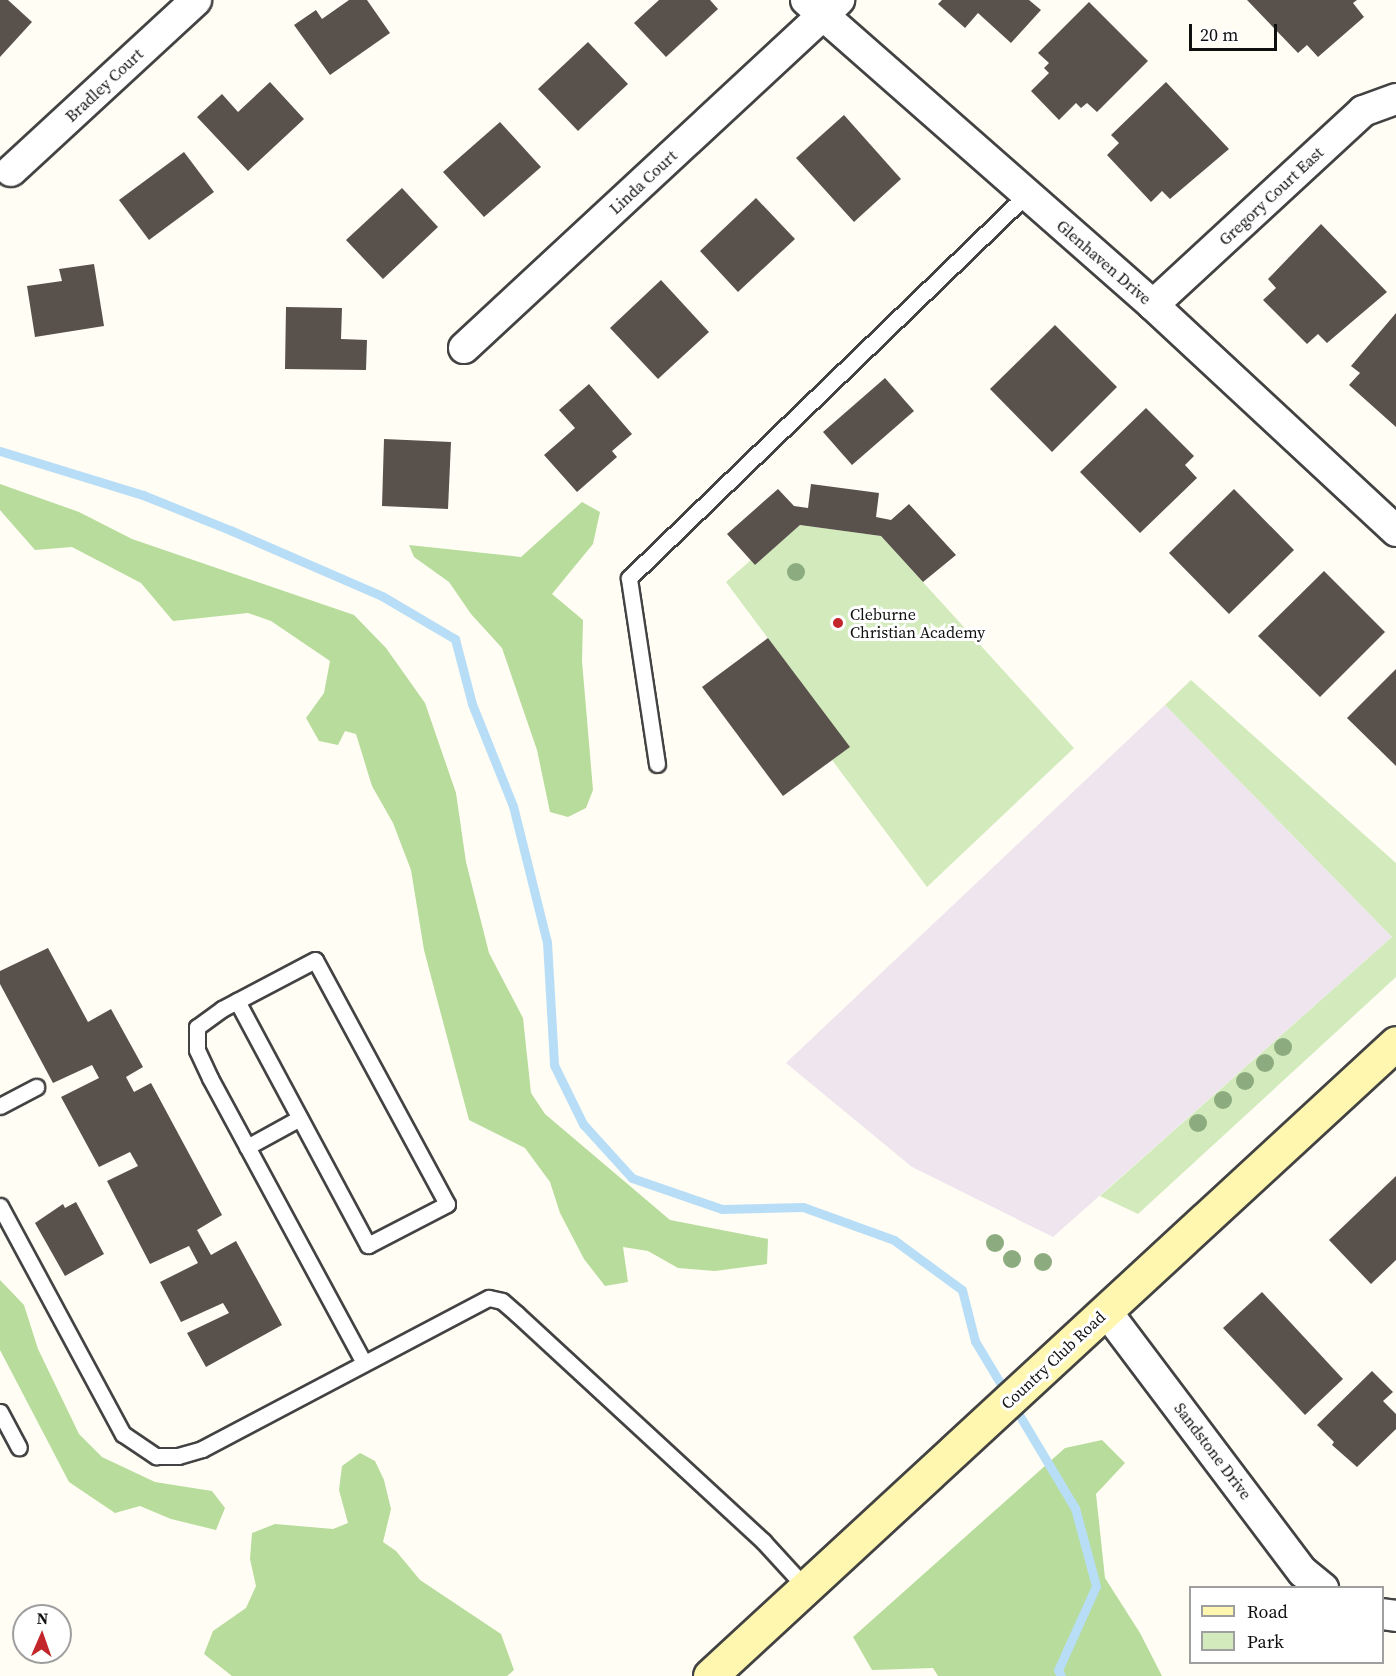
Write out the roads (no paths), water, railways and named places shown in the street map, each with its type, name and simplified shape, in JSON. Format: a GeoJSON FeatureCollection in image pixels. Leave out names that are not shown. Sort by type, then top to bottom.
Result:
{"type":"FeatureCollection","features":[{"type":"Feature","properties":{"kind":"main road","name":"Country Club Road"},"geometry":{"type":"LineString","coordinates":[[711,1676],[1396,1044]]}},
{"type":"Feature","properties":{"kind":"street","name":"Bradley Court"},"geometry":{"type":"LineString","coordinates":[[11,171],[196,0]]}},
{"type":"Feature","properties":{"kind":"street","name":"Glenhaven Drive"},"geometry":{"type":"LineString","coordinates":[[823,5],[1027,194],[1153,304],[1396,531]]}},
{"type":"Feature","properties":{"kind":"street","name":"Linda Court"},"geometry":{"type":"LineString","coordinates":[[464,348],[823,5]]}},
{"type":"Feature","properties":{"kind":"street","name":"Gregory Court East"},"geometry":{"type":"LineString","coordinates":[[1153,304],[1363,111],[1396,99]]}},
{"type":"Feature","properties":{"kind":"street","name":"Sandstone Drive"},"geometry":{"type":"LineString","coordinates":[[1106,1311],[1303,1572],[1322,1586]]}},
{"type":"Feature","properties":{"kind":"lane"},"geometry":{"type":"LineString","coordinates":[[657,764],[629,578],[1027,194]]}},
{"type":"Feature","properties":{"kind":"lane"},"geometry":{"type":"LineString","coordinates":[[237,1001],[369,1245],[447,1204],[315,960],[237,1001],[197,1027],[198,1050],[247,1147],[364,1363]]}},
{"type":"Feature","properties":{"kind":"lane"},"geometry":{"type":"LineString","coordinates":[[0,1106],[36,1087]]}},
{"type":"Feature","properties":{"kind":"lane"},"geometry":{"type":"LineString","coordinates":[[247,1147],[300,1118]]}},
{"type":"Feature","properties":{"kind":"lane"},"geometry":{"type":"LineString","coordinates":[[0,1206],[123,1434],[156,1456],[178,1456],[202,1449],[489,1298],[502,1301],[763,1541],[806,1588]]}},
{"type":"Feature","properties":{"kind":"lane"},"geometry":{"type":"LineString","coordinates":[[0,1412],[19,1448]]}},
{"type":"Feature","properties":{"kind":"waterway"},"geometry":{"type":"LineString","coordinates":[[0,451],[143,495],[230,530],[382,596],[455,639],[472,704],[513,806],[547,942],[554,1065],[583,1124],[632,1178],[722,1209],[803,1207],[894,1240],[962,1290],[975,1341],[1075,1508],[1096,1586],[1058,1670],[1061,1676]]}},
{"type":"Feature","properties":{"kind":"place","name":"Cleburne Christian Academy"},"geometry":{"type":"Point","coordinates":[838,623]}}]}
